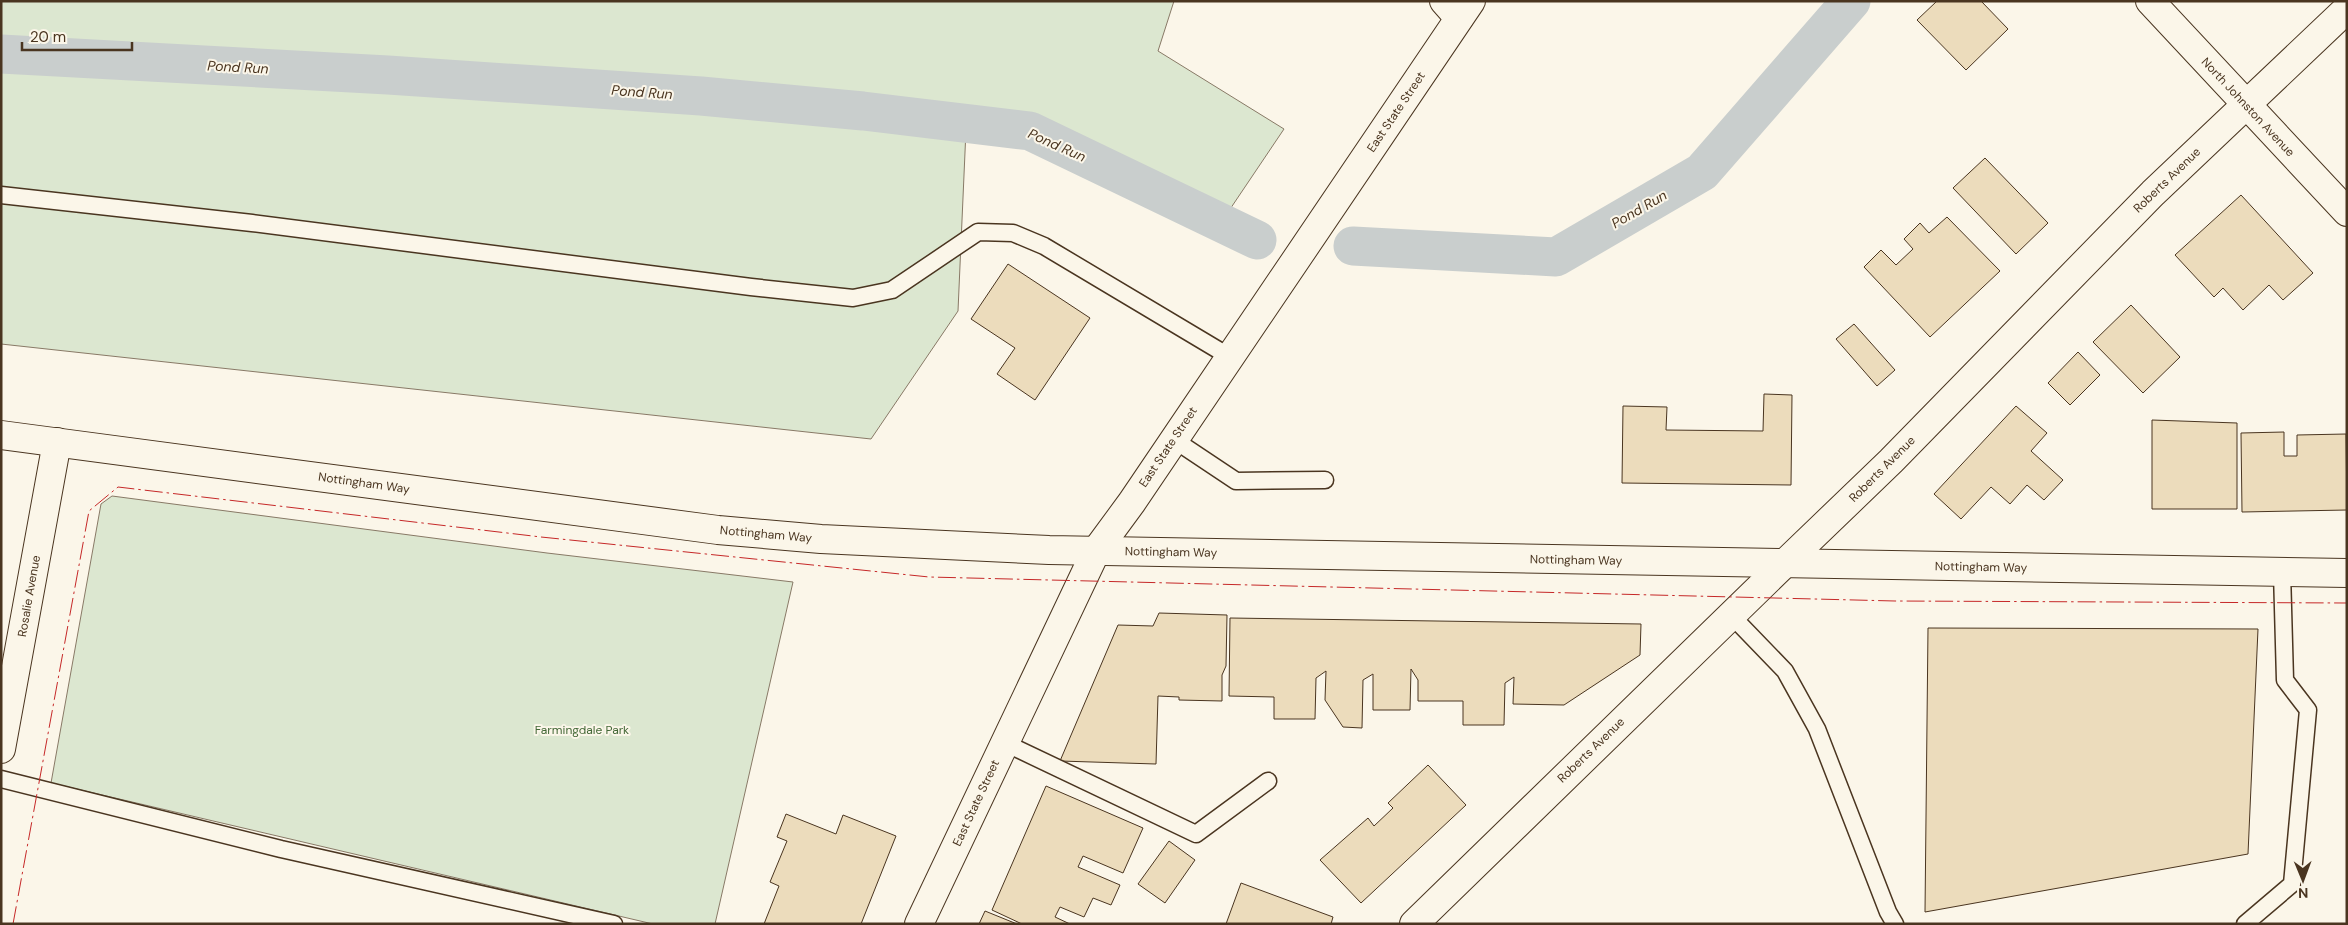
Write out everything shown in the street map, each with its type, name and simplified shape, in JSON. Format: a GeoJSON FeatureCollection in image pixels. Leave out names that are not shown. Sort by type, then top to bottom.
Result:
{"type":"FeatureCollection","features":[{"type":"Feature","properties":{"kind":"street","name":"North Johnston Avenue"},"geometry":{"type":"LineString","coordinates":[[2150,1],[2347,212]]}},
{"type":"Feature","properties":{"kind":"street","name":"East State Street"},"geometry":{"type":"LineString","coordinates":[[919,924],[1096,551],[1132,502],[1230,357],[1458,7]]}},
{"type":"Feature","properties":{"kind":"street","name":"Roberts Avenue"},"geometry":{"type":"LineString","coordinates":[[1414,924],[1730,614],[1898,454],[2153,193],[2347,9]]}},
{"type":"Feature","properties":{"kind":"street","name":"Nottingham Way"},"geometry":{"type":"LineString","coordinates":[[1,435],[718,530],[821,539],[1096,551],[2347,574]]}},
{"type":"Feature","properties":{"kind":"street","name":"Rosalie Avenue"},"geometry":{"type":"LineString","coordinates":[[1,749],[57,442]]}},
{"type":"Feature","properties":{"kind":"lane"},"geometry":{"type":"LineString","coordinates":[[1,194],[252,223],[741,286],[853,298],[892,290],[978,232],[1013,234],[1044,246],[1230,357]]}},
{"type":"Feature","properties":{"kind":"lane"},"geometry":{"type":"LineString","coordinates":[[1173,439],[1236,481],[1325,480]]}},
{"type":"Feature","properties":{"kind":"lane"},"geometry":{"type":"LineString","coordinates":[[2245,924],[2292,884],[2308,710],[2285,680],[2282,572]]}},
{"type":"Feature","properties":{"kind":"lane"},"geometry":{"type":"LineString","coordinates":[[1730,614],[1785,671],[1817,729],[1888,912],[1896,924]]}},
{"type":"Feature","properties":{"kind":"lane"},"geometry":{"type":"LineString","coordinates":[[1005,742],[1196,834],[1268,781]]}},
{"type":"Feature","properties":{"kind":"lane"},"geometry":{"type":"LineString","coordinates":[[1,779],[281,848],[614,924]]}},
{"type":"Feature","properties":{"kind":"green space"},"geometry":{"type":"Polygon","coordinates":[[[1,1],[1174,1],[1158,51],[1284,129],[1218,227],[967,107],[958,311],[871,439],[1,344],[1,1]]]}},
{"type":"Feature","properties":{"kind":"green space","name":"Farmingdale Park"},"geometry":{"type":"Polygon","coordinates":[[[112,496],[547,553],[793,582],[715,924],[653,924],[51,783],[101,504],[112,496]]]}},
{"type":"Feature","properties":{"kind":"building"},"geometry":{"type":"Polygon","coordinates":[[[1937,1],[1981,1],[2008,29],[1966,70],[1917,20],[1937,1]]]}},
{"type":"Feature","properties":{"kind":"building"},"geometry":{"type":"Polygon","coordinates":[[[1985,158],[2048,223],[2016,254],[1953,188],[1985,158]]]}},
{"type":"Feature","properties":{"kind":"building"},"geometry":{"type":"Polygon","coordinates":[[[2241,195],[2313,273],[2283,300],[2269,285],[2243,310],[2223,288],[2214,297],[2175,255],[2241,195]]]}},
{"type":"Feature","properties":{"kind":"building"},"geometry":{"type":"Polygon","coordinates":[[[1947,217],[2000,271],[1930,337],[1864,267],[1881,250],[1896,265],[1913,249],[1904,239],[1920,223],[1929,233],[1947,217]]]}},
{"type":"Feature","properties":{"kind":"building"},"geometry":{"type":"Polygon","coordinates":[[[1008,264],[1090,318],[1035,400],[997,374],[1015,348],[971,319],[1008,264]]]}},
{"type":"Feature","properties":{"kind":"building"},"geometry":{"type":"Polygon","coordinates":[[[2131,305],[2180,357],[2143,393],[2093,342],[2131,305]]]}},
{"type":"Feature","properties":{"kind":"building"},"geometry":{"type":"Polygon","coordinates":[[[1854,324],[1895,370],[1877,386],[1836,339],[1854,324]]]}},
{"type":"Feature","properties":{"kind":"building"},"geometry":{"type":"Polygon","coordinates":[[[2078,352],[2100,375],[2070,405],[2048,383],[2078,352]]]}},
{"type":"Feature","properties":{"kind":"building"},"geometry":{"type":"Polygon","coordinates":[[[1764,394],[1792,395],[1791,485],[1622,483],[1623,406],[1667,407],[1666,430],[1763,431],[1764,394]]]}},
{"type":"Feature","properties":{"kind":"building"},"geometry":{"type":"Polygon","coordinates":[[[2016,406],[2047,433],[2031,451],[2063,480],[2044,500],[2027,485],[2010,504],[1991,487],[1961,519],[1934,494],[2016,406]]]}},
{"type":"Feature","properties":{"kind":"building"},"geometry":{"type":"Polygon","coordinates":[[[2152,420],[2237,423],[2237,509],[2152,509],[2152,420]]]}},
{"type":"Feature","properties":{"kind":"building"},"geometry":{"type":"Polygon","coordinates":[[[2284,432],[2284,456],[2297,456],[2297,435],[2346,434],[2347,510],[2242,512],[2241,433],[2284,432]]]}},
{"type":"Feature","properties":{"kind":"building"},"geometry":{"type":"Polygon","coordinates":[[[1159,613],[1227,615],[1226,666],[1222,675],[1222,701],[1179,700],[1179,697],[1158,696],[1156,764],[1060,761],[1118,625],[1153,626],[1159,613]]]}},
{"type":"Feature","properties":{"kind":"building"},"geometry":{"type":"Polygon","coordinates":[[[1230,618],[1641,624],[1640,655],[1564,705],[1513,704],[1514,677],[1505,683],[1504,725],[1463,725],[1463,701],[1418,701],[1418,680],[1411,669],[1410,710],[1373,710],[1373,674],[1363,680],[1362,728],[1343,727],[1325,700],[1326,671],[1316,678],[1315,719],[1274,719],[1274,697],[1229,696],[1230,618]]]}},
{"type":"Feature","properties":{"kind":"building"},"geometry":{"type":"Polygon","coordinates":[[[1928,628],[2258,629],[2248,854],[1925,912],[1928,628]]]}},
{"type":"Feature","properties":{"kind":"building"},"geometry":{"type":"Polygon","coordinates":[[[1428,765],[1466,805],[1361,903],[1320,860],[1368,818],[1374,826],[1393,808],[1388,803],[1428,765]]]}},
{"type":"Feature","properties":{"kind":"building"},"geometry":{"type":"Polygon","coordinates":[[[1046,786],[1143,828],[1123,873],[1083,856],[1078,867],[1120,885],[1111,905],[1093,898],[1084,917],[1060,907],[1055,917],[1070,924],[1022,924],[992,910],[1046,786]]]}},
{"type":"Feature","properties":{"kind":"building"},"geometry":{"type":"Polygon","coordinates":[[[786,814],[836,834],[843,815],[896,836],[861,924],[764,924],[779,886],[770,882],[787,841],[777,837],[786,814]]]}},
{"type":"Feature","properties":{"kind":"building"},"geometry":{"type":"Polygon","coordinates":[[[1169,841],[1195,860],[1165,903],[1138,884],[1169,841]]]}},
{"type":"Feature","properties":{"kind":"building"},"geometry":{"type":"Polygon","coordinates":[[[1241,883],[1333,917],[1331,924],[1226,924],[1241,883]]]}},
{"type":"Feature","properties":{"kind":"building"},"geometry":{"type":"Polygon","coordinates":[[[985,911],[1017,924],[979,924],[985,911]]]}},
{"type":"Feature","properties":{"kind":"waterway","name":"Pond Run"},"geometry":{"type":"LineString","coordinates":[[1353,246],[1556,257],[1702,172],[1851,1]]}},
{"type":"Feature","properties":{"kind":"waterway","name":"Pond Run"},"geometry":{"type":"LineString","coordinates":[[1,54],[388,75],[701,96],[863,111],[1030,131],[1257,240]]}},
{"type":"Feature","properties":{"kind":"power"},"geometry":{"type":"LineString","coordinates":[[13,924],[89,511],[118,487],[541,537],[929,577],[1895,601],[2347,603]]}}]}
